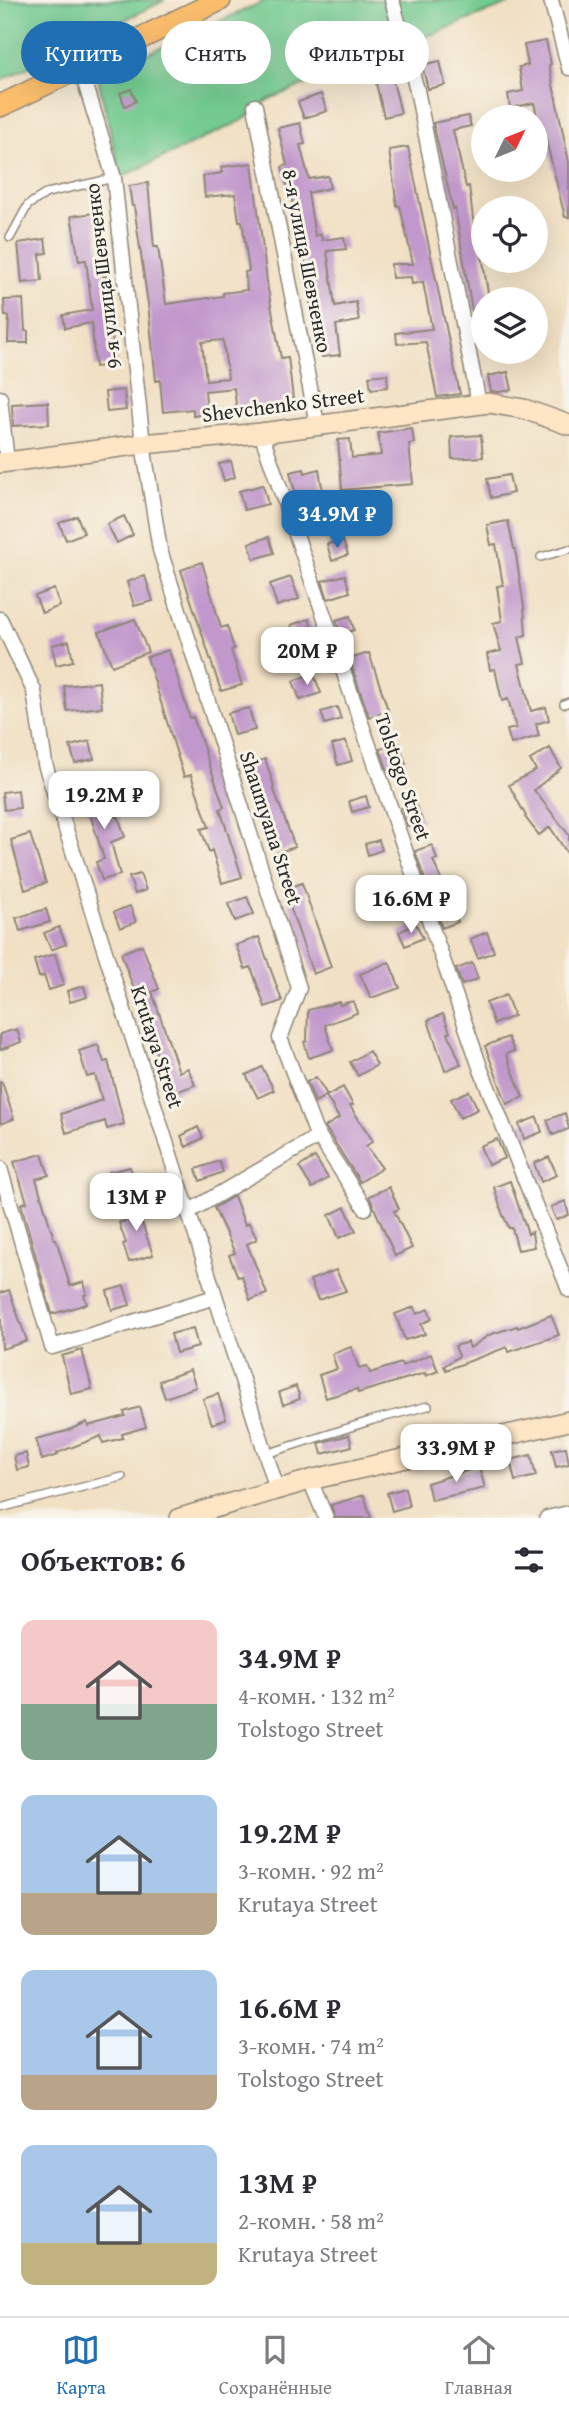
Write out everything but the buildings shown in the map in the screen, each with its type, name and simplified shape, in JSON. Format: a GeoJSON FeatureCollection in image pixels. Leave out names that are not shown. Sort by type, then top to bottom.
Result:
{"type":"FeatureCollection","features":[{"type":"Feature","properties":{"kind":"main road"},"geometry":{"type":"LineString","coordinates":[[147,34],[220,0]]}},
{"type":"Feature","properties":{"kind":"main road"},"geometry":{"type":"LineString","coordinates":[[0,106],[44,84]]}},
{"type":"Feature","properties":{"kind":"main road","name":"Shevchenko Street"},"geometry":{"type":"LineString","coordinates":[[4,462],[142,444],[261,433],[489,403],[524,409],[569,425]]}},
{"type":"Feature","properties":{"kind":"main road"},"geometry":{"type":"LineString","coordinates":[[180,1518],[310,1480],[569,1421]]}},
{"type":"Feature","properties":{"kind":"street"},"geometry":{"type":"LineString","coordinates":[[393,0],[417,90],[480,404]]}},
{"type":"Feature","properties":{"kind":"street"},"geometry":{"type":"LineString","coordinates":[[551,0],[569,68]]}},
{"type":"Feature","properties":{"kind":"street","name":"9-я улица Шевченко"},"geometry":{"type":"LineString","coordinates":[[85,84],[114,178],[142,444]]}},
{"type":"Feature","properties":{"kind":"street","name":"8-я улица Шевченко"},"geometry":{"type":"LineString","coordinates":[[255,106],[317,424]]}},
{"type":"Feature","properties":{"kind":"street"},"geometry":{"type":"LineString","coordinates":[[0,398],[4,462]]}},
{"type":"Feature","properties":{"kind":"street","name":"Tolstogo Street"},"geometry":{"type":"LineString","coordinates":[[261,433],[481,1070],[569,1290]]}},
{"type":"Feature","properties":{"kind":"street","name":"Shaumyana Street"},"geometry":{"type":"LineString","coordinates":[[142,444],[160,550],[299,988],[281,1038],[319,1136],[365,1208]]}},
{"type":"Feature","properties":{"kind":"street","name":"Krutaya Street"},"geometry":{"type":"LineString","coordinates":[[0,619],[34,691],[45,764],[277,1489]]}},
{"type":"Feature","properties":{"kind":"street"},"geometry":{"type":"LineString","coordinates":[[188,1212],[319,1136]]}},
{"type":"Feature","properties":{"kind":"street"},"geometry":{"type":"LineString","coordinates":[[0,1168],[52,1347],[215,1297]]}},
{"type":"Feature","properties":{"kind":"street"},"geometry":{"type":"LineString","coordinates":[[310,1480],[326,1518]]}},
{"type":"Feature","properties":{"kind":"street"},"geometry":{"type":"LineString","coordinates":[[547,1518],[569,1513]]}},
{"type":"Feature","properties":{"kind":"lane"},"geometry":{"type":"LineString","coordinates":[[10,238],[28,205],[47,193],[114,178]]}},
{"type":"Feature","properties":{"kind":"lane"},"geometry":{"type":"LineString","coordinates":[[541,557],[569,549]]}},
{"type":"Feature","properties":{"kind":"lane"},"geometry":{"type":"LineString","coordinates":[[266,1454],[373,1420],[428,1406]]}},
{"type":"Feature","properties":{"kind":"lane"},"geometry":{"type":"LineString","coordinates":[[0,1508],[122,1477]]}},
{"type":"Feature","properties":{"kind":"green space"},"geometry":{"type":"Polygon","coordinates":[[[0,0],[165,0],[122,21],[21,21],[21,71],[0,81],[0,0]]]}},
{"type":"Feature","properties":{"kind":"green space"},"geometry":{"type":"Polygon","coordinates":[[[267,0],[518,0],[429,35],[429,21],[285,21],[285,84],[307,84],[269,99],[243,120],[121,177],[99,84],[147,84],[147,54],[161,47],[161,84],[271,84],[271,21],[220,21],[267,0]]]}}]}
